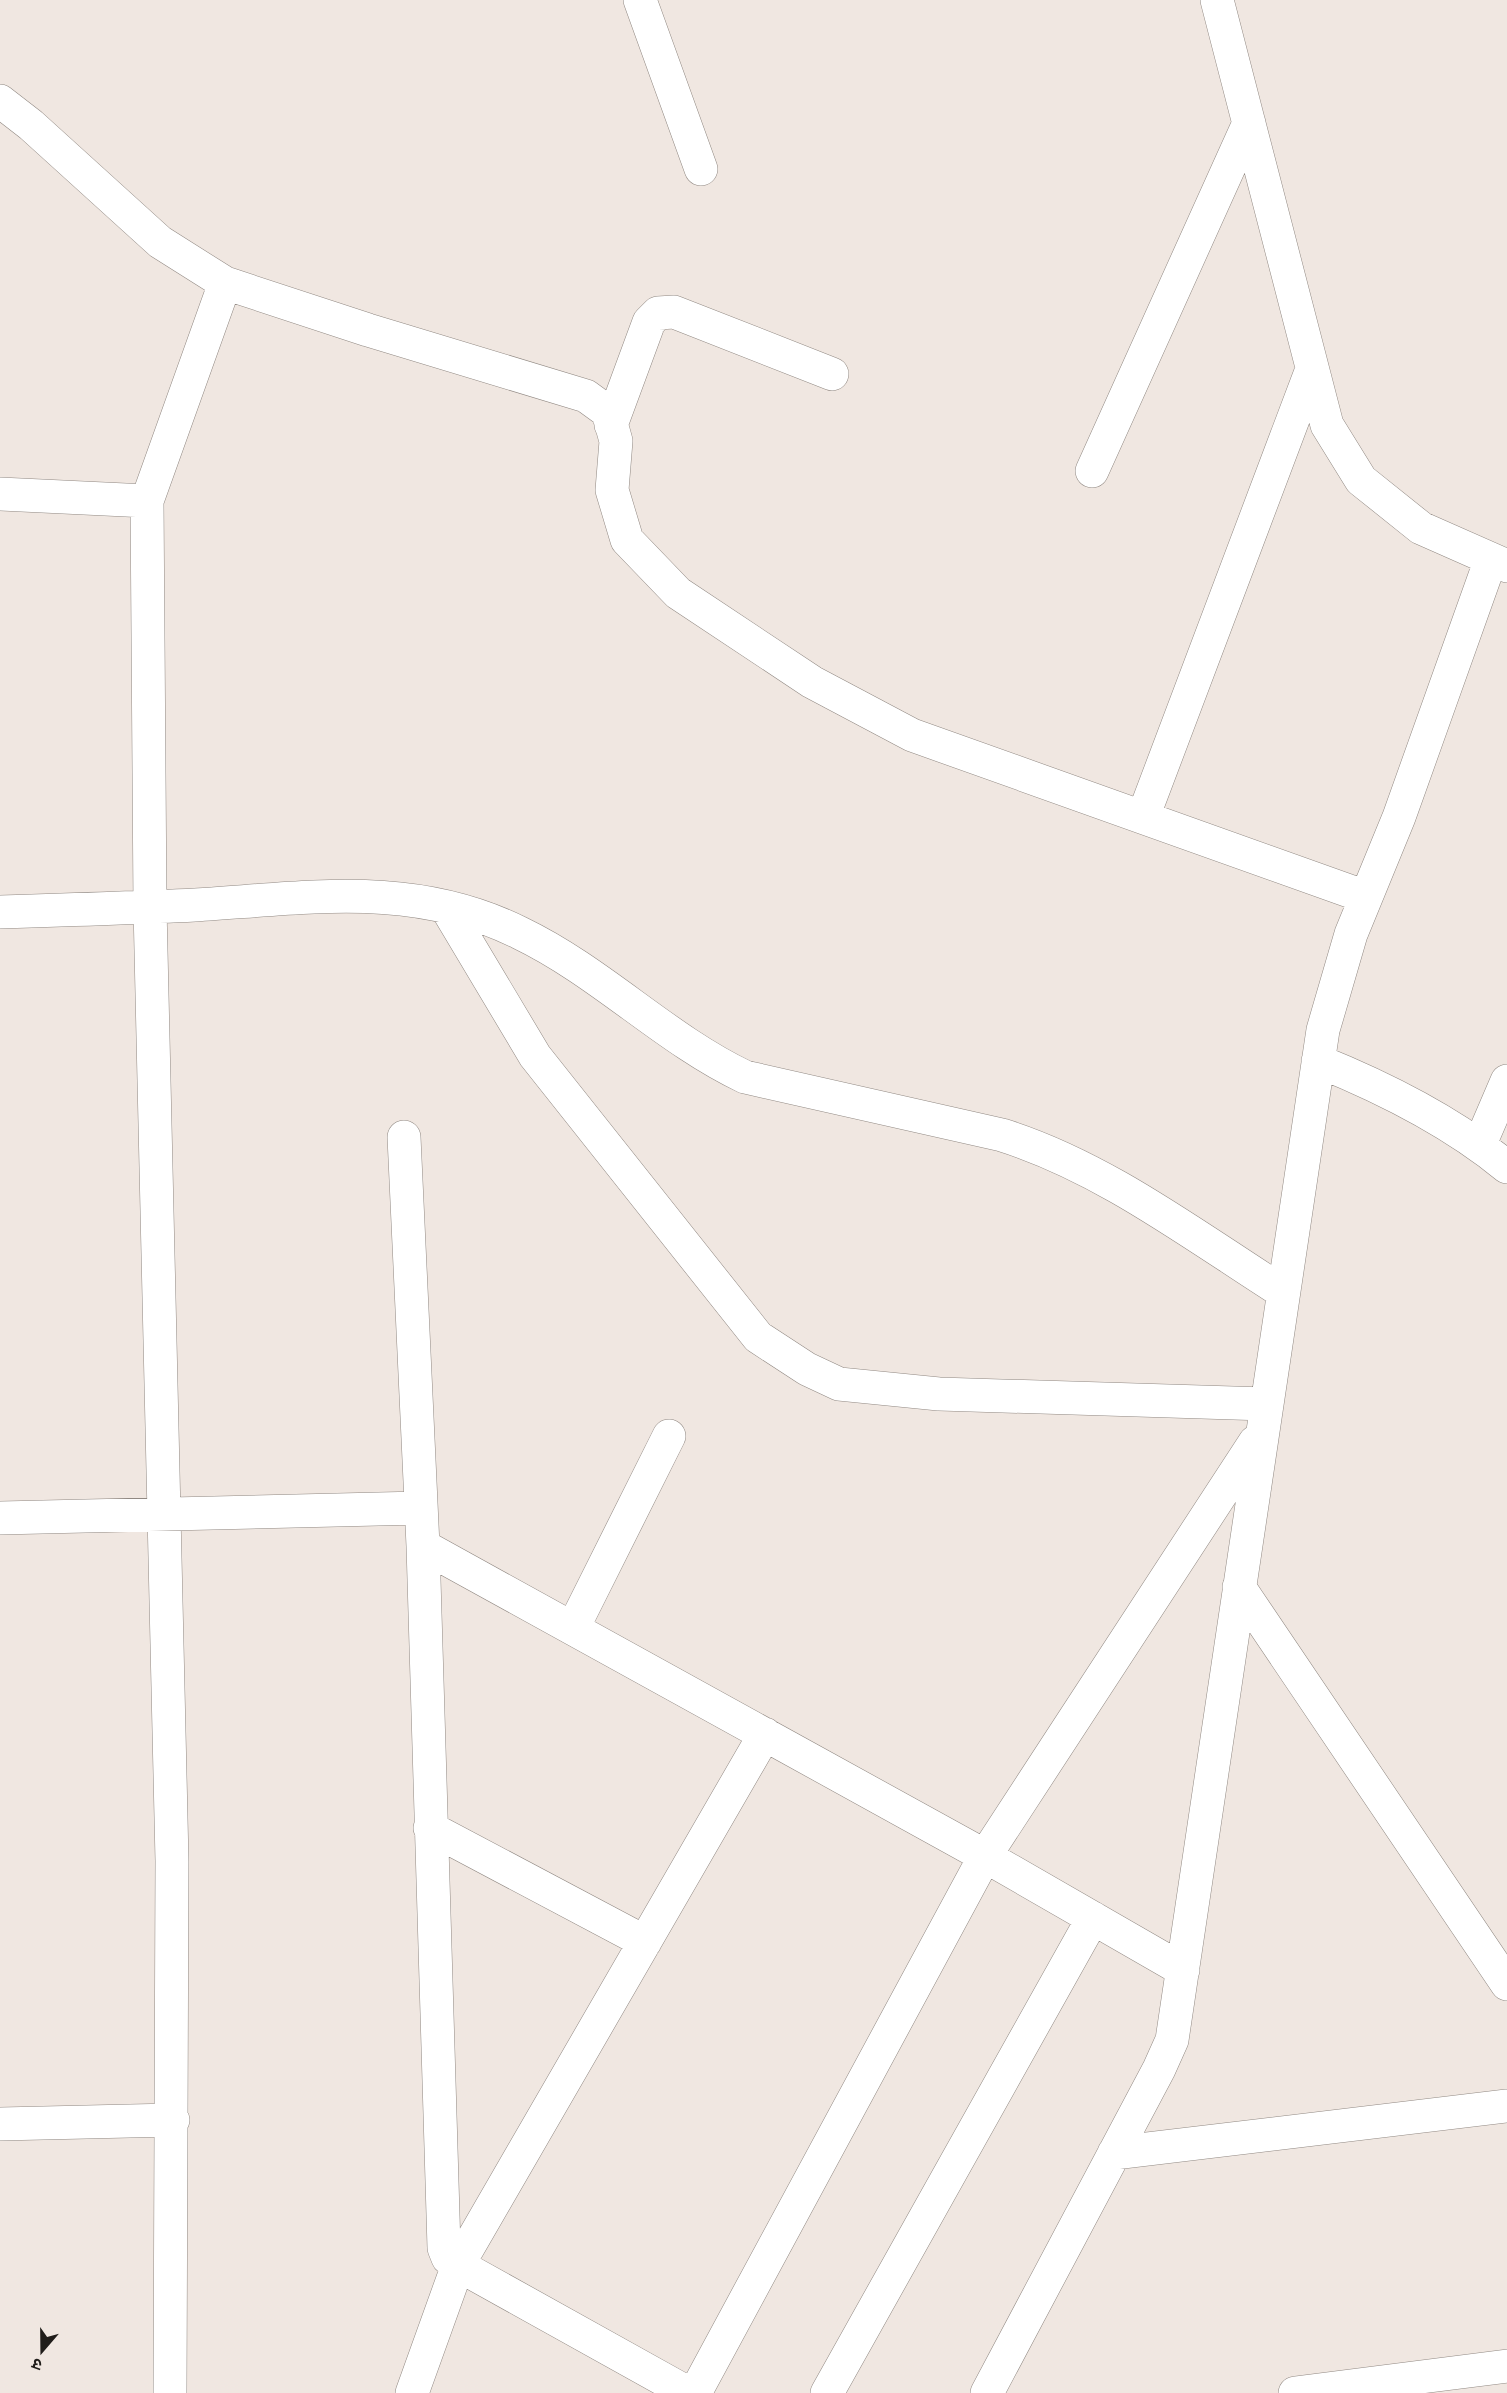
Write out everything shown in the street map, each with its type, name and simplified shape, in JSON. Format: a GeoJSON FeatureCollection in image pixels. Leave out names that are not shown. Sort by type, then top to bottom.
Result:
{"type":"FeatureCollection","features":[{"type":"Feature","properties":{"kind":"street"},"geometry":{"type":"LineString","coordinates":[[640,0],[701,169]]}},
{"type":"Feature","properties":{"kind":"street"},"geometry":{"type":"LineString","coordinates":[[987,2393],[1172,2040],[1263,1419],[1323,1030],[1351,934],[1499,562],[1421,528],[1361,480],[1328,425],[1217,0]]}},
{"type":"Feature","properties":{"kind":"street"},"geometry":{"type":"LineString","coordinates":[[0,101],[31,125],[160,243],[225,283],[368,330],[586,396],[608,412],[616,441],[612,490],[627,540],[678,593],[812,682],[912,735],[1366,897]]}},
{"type":"Feature","properties":{"kind":"street"},"geometry":{"type":"LineString","coordinates":[[1092,471],[1249,123]]}},
{"type":"Feature","properties":{"kind":"street"},"geometry":{"type":"LineString","coordinates":[[170,2393],[173,2120],[172,1861],[150,907],[147,501],[225,283]]}},
{"type":"Feature","properties":{"kind":"street"},"geometry":{"type":"LineString","coordinates":[[611,425],[649,322],[658,313],[674,312],[832,374]]}},
{"type":"Feature","properties":{"kind":"street"},"geometry":{"type":"LineString","coordinates":[[1143,817],[1312,369]]}},
{"type":"Feature","properties":{"kind":"street"},"geometry":{"type":"LineString","coordinates":[[0,494],[147,501]]}},
{"type":"Feature","properties":{"kind":"street"},"geometry":{"type":"LineString","coordinates":[[0,912],[150,907],[364,894],[415,900],[446,907],[519,932],[557,953],[713,1062],[746,1077],[1002,1135],[1042,1148],[1081,1165],[1283,1292]]}},
{"type":"Feature","properties":{"kind":"street"},"geometry":{"type":"LineString","coordinates":[[446,907],[535,1056],[758,1336],[807,1369],[839,1384],[1263,1419]]}},
{"type":"Feature","properties":{"kind":"street"},"geometry":{"type":"LineString","coordinates":[[1318,1061],[1378,1085],[1480,1144],[1507,1167]]}},
{"type":"Feature","properties":{"kind":"street"},"geometry":{"type":"LineString","coordinates":[[1480,1144],[1507,1081]]}},
{"type":"Feature","properties":{"kind":"street"},"geometry":{"type":"LineString","coordinates":[[404,1137],[423,1546],[444,2248],[448,2258],[458,2265],[688,2393]]}},
{"type":"Feature","properties":{"kind":"street"},"geometry":{"type":"LineString","coordinates":[[695,2393],[985,1856],[1263,1419]]}},
{"type":"Feature","properties":{"kind":"street"},"geometry":{"type":"LineString","coordinates":[[573,1628],[669,1436]]}},
{"type":"Feature","properties":{"kind":"street"},"geometry":{"type":"LineString","coordinates":[[0,1518],[420,1508]]}},
{"type":"Feature","properties":{"kind":"street"},"geometry":{"type":"LineString","coordinates":[[423,1546],[985,1856],[1183,1970]]}},
{"type":"Feature","properties":{"kind":"street"},"geometry":{"type":"LineString","coordinates":[[1239,1587],[1507,1984]]}},
{"type":"Feature","properties":{"kind":"street"},"geometry":{"type":"LineString","coordinates":[[412,2393],[458,2265],[765,1734]]}},
{"type":"Feature","properties":{"kind":"street"},"geometry":{"type":"LineString","coordinates":[[430,1828],[645,1941]]}},
{"type":"Feature","properties":{"kind":"street"},"geometry":{"type":"LineString","coordinates":[[827,2393],[1093,1918]]}},
{"type":"Feature","properties":{"kind":"street"},"geometry":{"type":"LineString","coordinates":[[1114,2153],[1507,2106]]}},
{"type":"Feature","properties":{"kind":"street"},"geometry":{"type":"LineString","coordinates":[[0,2124],[173,2120]]}},
{"type":"Feature","properties":{"kind":"street"},"geometry":{"type":"LineString","coordinates":[[1295,2393],[1472,2382],[1507,2366]]}}]}
